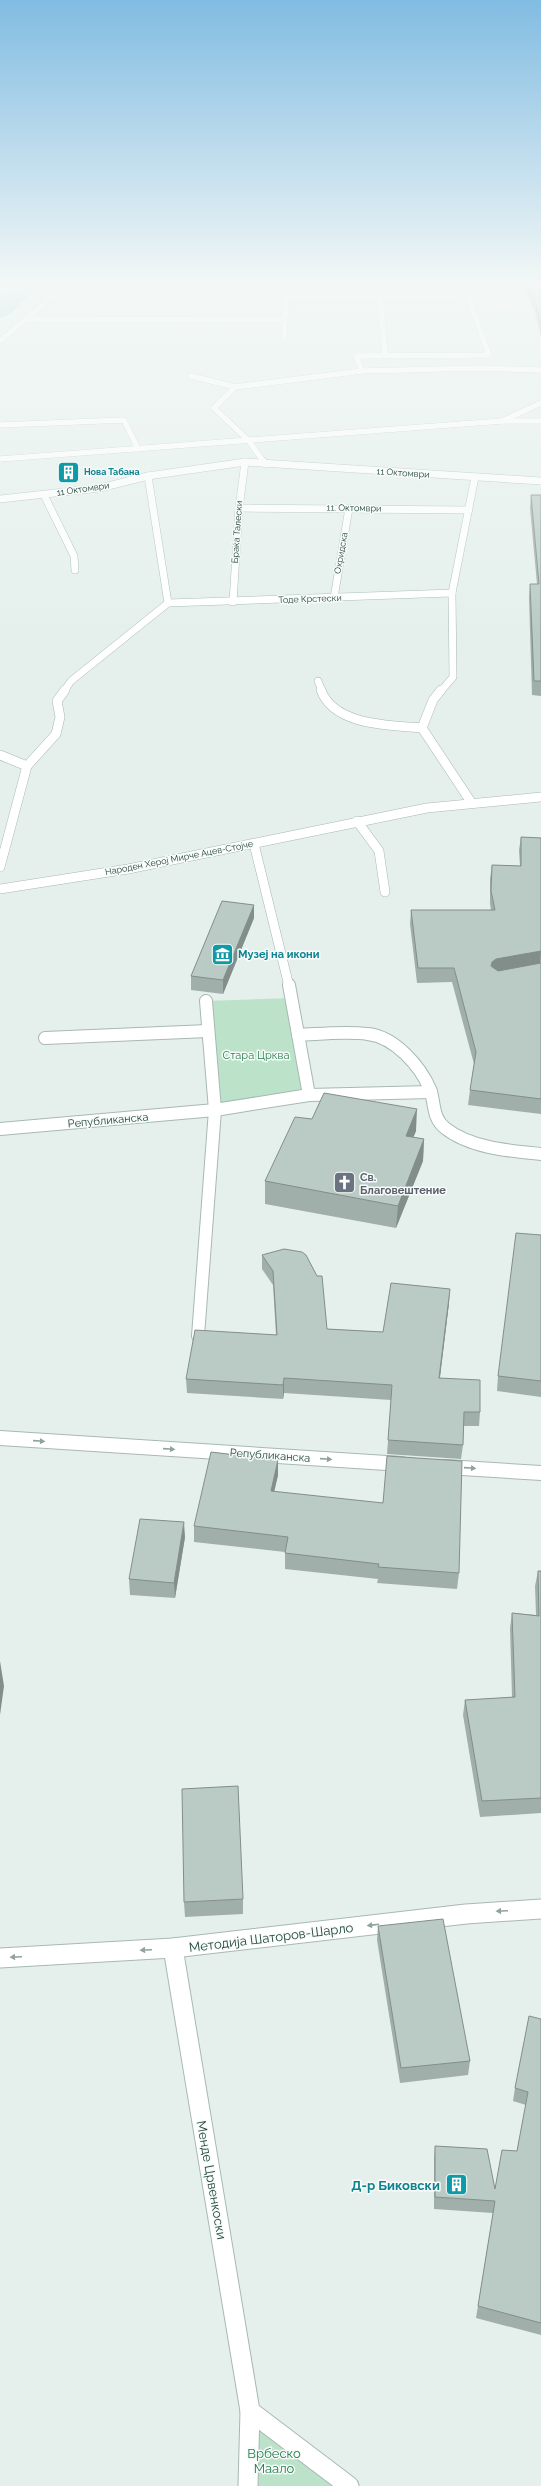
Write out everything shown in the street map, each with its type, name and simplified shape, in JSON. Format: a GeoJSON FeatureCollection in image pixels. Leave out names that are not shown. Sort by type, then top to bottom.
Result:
{"type":"FeatureCollection","features":[{"type":"Feature","properties":{"kind":"street"},"geometry":{"type":"LineString","coordinates":[[223,399],[214,408],[248,440],[265,464]]}},
{"type":"Feature","properties":{"kind":"street"},"geometry":{"type":"LineString","coordinates":[[502,421],[541,403]]}},
{"type":"Feature","properties":{"kind":"street"},"geometry":{"type":"LineString","coordinates":[[502,421],[541,415]]}},
{"type":"Feature","properties":{"kind":"street"},"geometry":{"type":"LineString","coordinates":[[0,425],[124,420],[138,449]]}},
{"type":"Feature","properties":{"kind":"street"},"geometry":{"type":"LineString","coordinates":[[0,459],[502,421],[541,421]]}},
{"type":"Feature","properties":{"kind":"street","name":"11 Октомври"},"geometry":{"type":"LineString","coordinates":[[0,499],[100,488],[148,476],[245,462],[541,481]]}},
{"type":"Feature","properties":{"kind":"street","name":"Браќа Талески"},"geometry":{"type":"LineString","coordinates":[[232,602],[239,508],[245,462]]}},
{"type":"Feature","properties":{"kind":"street"},"geometry":{"type":"LineString","coordinates":[[0,867],[27,766],[56,734],[60,717],[57,700],[70,681],[168,603],[148,476]]}},
{"type":"Feature","properties":{"kind":"street"},"geometry":{"type":"LineString","coordinates":[[422,728],[433,700],[453,677],[452,593],[475,477]]}},
{"type":"Feature","properties":{"kind":"street","name":"11 Октомври"},"geometry":{"type":"LineString","coordinates":[[44,495],[74,556],[75,570]]}},
{"type":"Feature","properties":{"kind":"street","name":"11. Октомври"},"geometry":{"type":"LineString","coordinates":[[239,508],[469,510]]}},
{"type":"Feature","properties":{"kind":"street","name":"Охридска"},"geometry":{"type":"LineString","coordinates":[[334,598],[349,508]]}},
{"type":"Feature","properties":{"kind":"street","name":"Тоде Крстески"},"geometry":{"type":"LineString","coordinates":[[168,603],[232,602],[452,593]]}},
{"type":"Feature","properties":{"kind":"street"},"geometry":{"type":"LineString","coordinates":[[318,681],[325,701],[359,722],[422,728]]}},
{"type":"Feature","properties":{"kind":"street"},"geometry":{"type":"LineString","coordinates":[[422,728],[471,802]]}},
{"type":"Feature","properties":{"kind":"street"},"geometry":{"type":"LineString","coordinates":[[0,755],[27,766]]}},
{"type":"Feature","properties":{"kind":"street","name":"Народен Херој Мирче Ацев-Стојче"},"geometry":{"type":"LineString","coordinates":[[0,889],[128,868],[254,844],[357,821],[471,802],[541,796]]}},
{"type":"Feature","properties":{"kind":"street"},"geometry":{"type":"LineString","coordinates":[[357,821],[379,851],[385,892]]}},
{"type":"Feature","properties":{"kind":"street"},"geometry":{"type":"LineString","coordinates":[[254,844],[292,998],[309,1095]]}},
{"type":"Feature","properties":{"kind":"street"},"geometry":{"type":"LineString","coordinates":[[198,1336],[216,1110],[206,1001]]}},
{"type":"Feature","properties":{"kind":"street"},"geometry":{"type":"LineString","coordinates":[[45,1038],[208,1031]]}},
{"type":"Feature","properties":{"kind":"street"},"geometry":{"type":"LineString","coordinates":[[298,1035],[373,1034],[405,1054],[424,1076],[431,1092],[437,1119],[454,1134],[509,1152],[541,1154]]}},
{"type":"Feature","properties":{"kind":"street","name":"Републиканска"},"geometry":{"type":"LineString","coordinates":[[0,1129],[216,1110],[309,1095],[431,1092]]}},
{"type":"Feature","properties":{"kind":"street","name":"Републиканска"},"geometry":{"type":"LineString","coordinates":[[0,1438],[414,1465]]}},
{"type":"Feature","properties":{"kind":"street"},"geometry":{"type":"LineString","coordinates":[[430,1466],[541,1473]]}},
{"type":"Feature","properties":{"kind":"street","name":"Методија Шаторов-Шарло"},"geometry":{"type":"LineString","coordinates":[[0,1958],[173,1948],[466,1914],[541,1909]]}},
{"type":"Feature","properties":{"kind":"street","name":"Менде Црвенкоски"},"geometry":{"type":"LineString","coordinates":[[173,1948],[250,2411],[248,2486]]}},
{"type":"Feature","properties":{"kind":"street"},"geometry":{"type":"LineString","coordinates":[[250,2411],[349,2486]]}},
{"type":"Feature","properties":{"kind":"green space","name":"Стара Црква"},"geometry":{"type":"Polygon","coordinates":[[[292,998],[309,1095],[215,1110],[206,1001],[292,998]]]}},
{"type":"Feature","properties":{"kind":"green space","name":"Врбеско Маало"},"geometry":{"type":"Polygon","coordinates":[[[250,2411],[349,2486],[249,2486],[250,2411]]]}},
{"type":"Feature","properties":{"kind":"building"},"geometry":{"type":"Polygon","coordinates":[[[531,495],[541,495],[541,681],[534,681],[530,584],[539,584],[531,495]]]}},
{"type":"Feature","properties":{"kind":"building"},"geometry":{"type":"Polygon","coordinates":[[[521,837],[541,838],[541,951],[496,959],[492,962],[491,966],[498,971],[541,963],[541,1099],[470,1090],[476,1052],[454,968],[418,968],[411,910],[495,910],[491,891],[492,865],[521,866],[521,837]]]}},
{"type":"Feature","properties":{"kind":"building","name":"Музеј на икони"},"geometry":{"type":"Polygon","coordinates":[[[222,901],[254,905],[223,980],[191,976],[222,901]]]}},
{"type":"Feature","properties":{"kind":"building","name":"Св. Благовештение"},"geometry":{"type":"Polygon","coordinates":[[[324,1093],[417,1109],[406,1136],[424,1139],[398,1206],[265,1181],[295,1117],[312,1119],[324,1093]]]}},
{"type":"Feature","properties":{"kind":"building"},"geometry":{"type":"Polygon","coordinates":[[[516,1233],[541,1235],[541,1381],[498,1376],[516,1233]]]}},
{"type":"Feature","properties":{"kind":"building"},"geometry":{"type":"Polygon","coordinates":[[[284,1249],[302,1252],[306,1255],[317,1276],[322,1276],[327,1329],[383,1332],[391,1283],[450,1289],[439,1378],[480,1380],[480,1412],[464,1412],[463,1445],[388,1440],[392,1385],[284,1378],[283,1385],[186,1379],[195,1330],[277,1335],[273,1271],[262,1255],[284,1249]]]}},
{"type":"Feature","properties":{"kind":"building"},"geometry":{"type":"Polygon","coordinates":[[[211,1452],[278,1460],[271,1491],[383,1503],[387,1456],[462,1461],[459,1573],[378,1567],[379,1564],[285,1553],[288,1537],[194,1526],[211,1452]]]}},
{"type":"Feature","properties":{"kind":"building"},"geometry":{"type":"Polygon","coordinates":[[[140,1519],[184,1522],[174,1583],[129,1579],[140,1519]]]}},
{"type":"Feature","properties":{"kind":"building"},"geometry":{"type":"Polygon","coordinates":[[[538,1571],[541,1571],[541,1798],[482,1801],[465,1700],[515,1697],[512,1613],[539,1616],[538,1571]]]}},
{"type":"Feature","properties":{"kind":"building"},"geometry":{"type":"Polygon","coordinates":[[[238,1786],[243,1899],[184,1902],[182,1789],[238,1786]]]}},
{"type":"Feature","properties":{"kind":"building"},"geometry":{"type":"Polygon","coordinates":[[[443,1919],[470,2061],[401,2068],[378,1926],[443,1919]]]}},
{"type":"Feature","properties":{"kind":"building"},"geometry":{"type":"Polygon","coordinates":[[[529,2016],[541,2019],[541,2323],[478,2306],[495,2201],[435,2197],[435,2146],[487,2149],[495,2189],[502,2150],[517,2151],[528,2092],[515,2088],[529,2016]]]}},
{"type":"Feature","properties":{"kind":"place","name":"Нова Табана"},"geometry":{"type":"Point","coordinates":[68,472]}},
{"type":"Feature","properties":{"kind":"place","name":"Музеј на икони"},"geometry":{"type":"Point","coordinates":[223,954]}},
{"type":"Feature","properties":{"kind":"place","name":"Св. Благовештение"},"geometry":{"type":"Point","coordinates":[344,1183]}},
{"type":"Feature","properties":{"kind":"place","name":"Д-р Биковски"},"geometry":{"type":"Point","coordinates":[456,2185]}}]}
